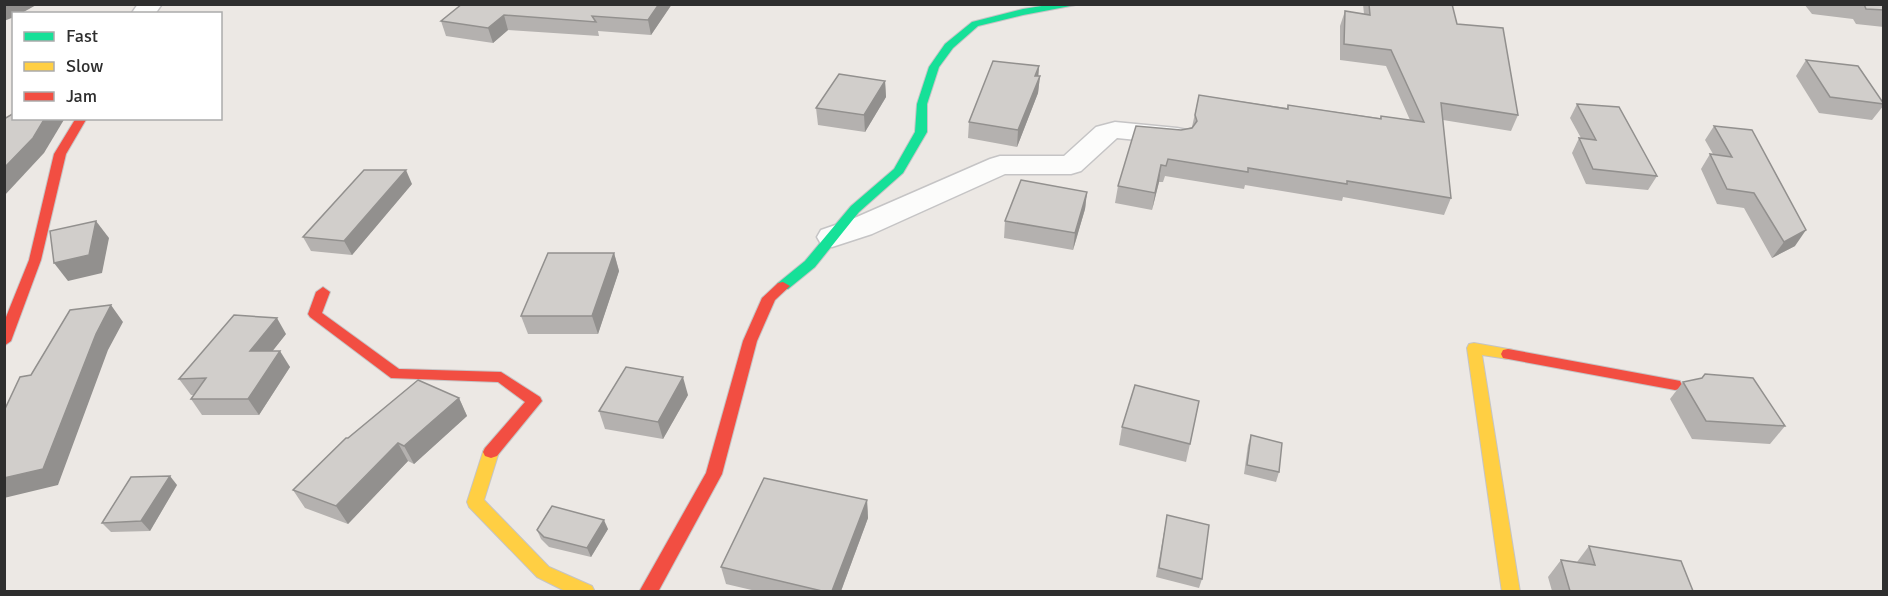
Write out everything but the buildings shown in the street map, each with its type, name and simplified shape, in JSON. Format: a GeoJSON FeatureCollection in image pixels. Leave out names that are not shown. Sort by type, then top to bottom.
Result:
{"type":"FeatureCollection","features":[{"type":"Feature","properties":{"kind":"street"},"geometry":{"type":"LineString","coordinates":[[648,591],[714,474],[750,341],[769,298],[810,264],[855,209],[900,171],[921,132],[922,104],[934,66],[950,46],[975,24],[1023,12],[1077,4]]}},
{"type":"Feature","properties":{"kind":"street"},"geometry":{"type":"LineString","coordinates":[[4,342],[35,261],[60,154],[81,120]]}},
{"type":"Feature","properties":{"kind":"street"},"geometry":{"type":"LineString","coordinates":[[832,237],[861,227],[1000,165],[1071,165],[1106,133],[1115,130],[1178,136]]}},
{"type":"Feature","properties":{"kind":"street"},"geometry":{"type":"LineString","coordinates":[[323,292],[315,314],[396,374],[501,377],[535,401],[490,453],[475,502],[543,572],[586,591]]}},
{"type":"Feature","properties":{"kind":"street"},"geometry":{"type":"LineString","coordinates":[[1511,591],[1474,348],[1675,385]]}},
{"type":"Feature","properties":{"kind":"traffic: fast"},"geometry":{"type":"LineString","coordinates":[[783,286],[810,264],[855,209],[899,171],[921,132],[922,104],[934,67],[949,46],[975,24],[1023,12],[1077,4]]}},
{"type":"Feature","properties":{"kind":"traffic: slow"},"geometry":{"type":"LineString","coordinates":[[1508,354],[1474,348],[1511,592]]}},
{"type":"Feature","properties":{"kind":"traffic: slow"},"geometry":{"type":"LineString","coordinates":[[491,452],[475,502],[543,572],[586,592]]}},
{"type":"Feature","properties":{"kind":"traffic: jam"},"geometry":{"type":"LineString","coordinates":[[4,341],[35,260],[60,154],[81,120]]}},
{"type":"Feature","properties":{"kind":"traffic: jam"},"geometry":{"type":"LineString","coordinates":[[648,592],[714,474],[750,341],[769,298],[783,286]]}},
{"type":"Feature","properties":{"kind":"traffic: jam"},"geometry":{"type":"LineString","coordinates":[[323,292],[315,314],[396,374],[501,377],[535,401],[491,452]]}},
{"type":"Feature","properties":{"kind":"traffic: jam"},"geometry":{"type":"LineString","coordinates":[[1508,354],[1675,385]]}}]}
